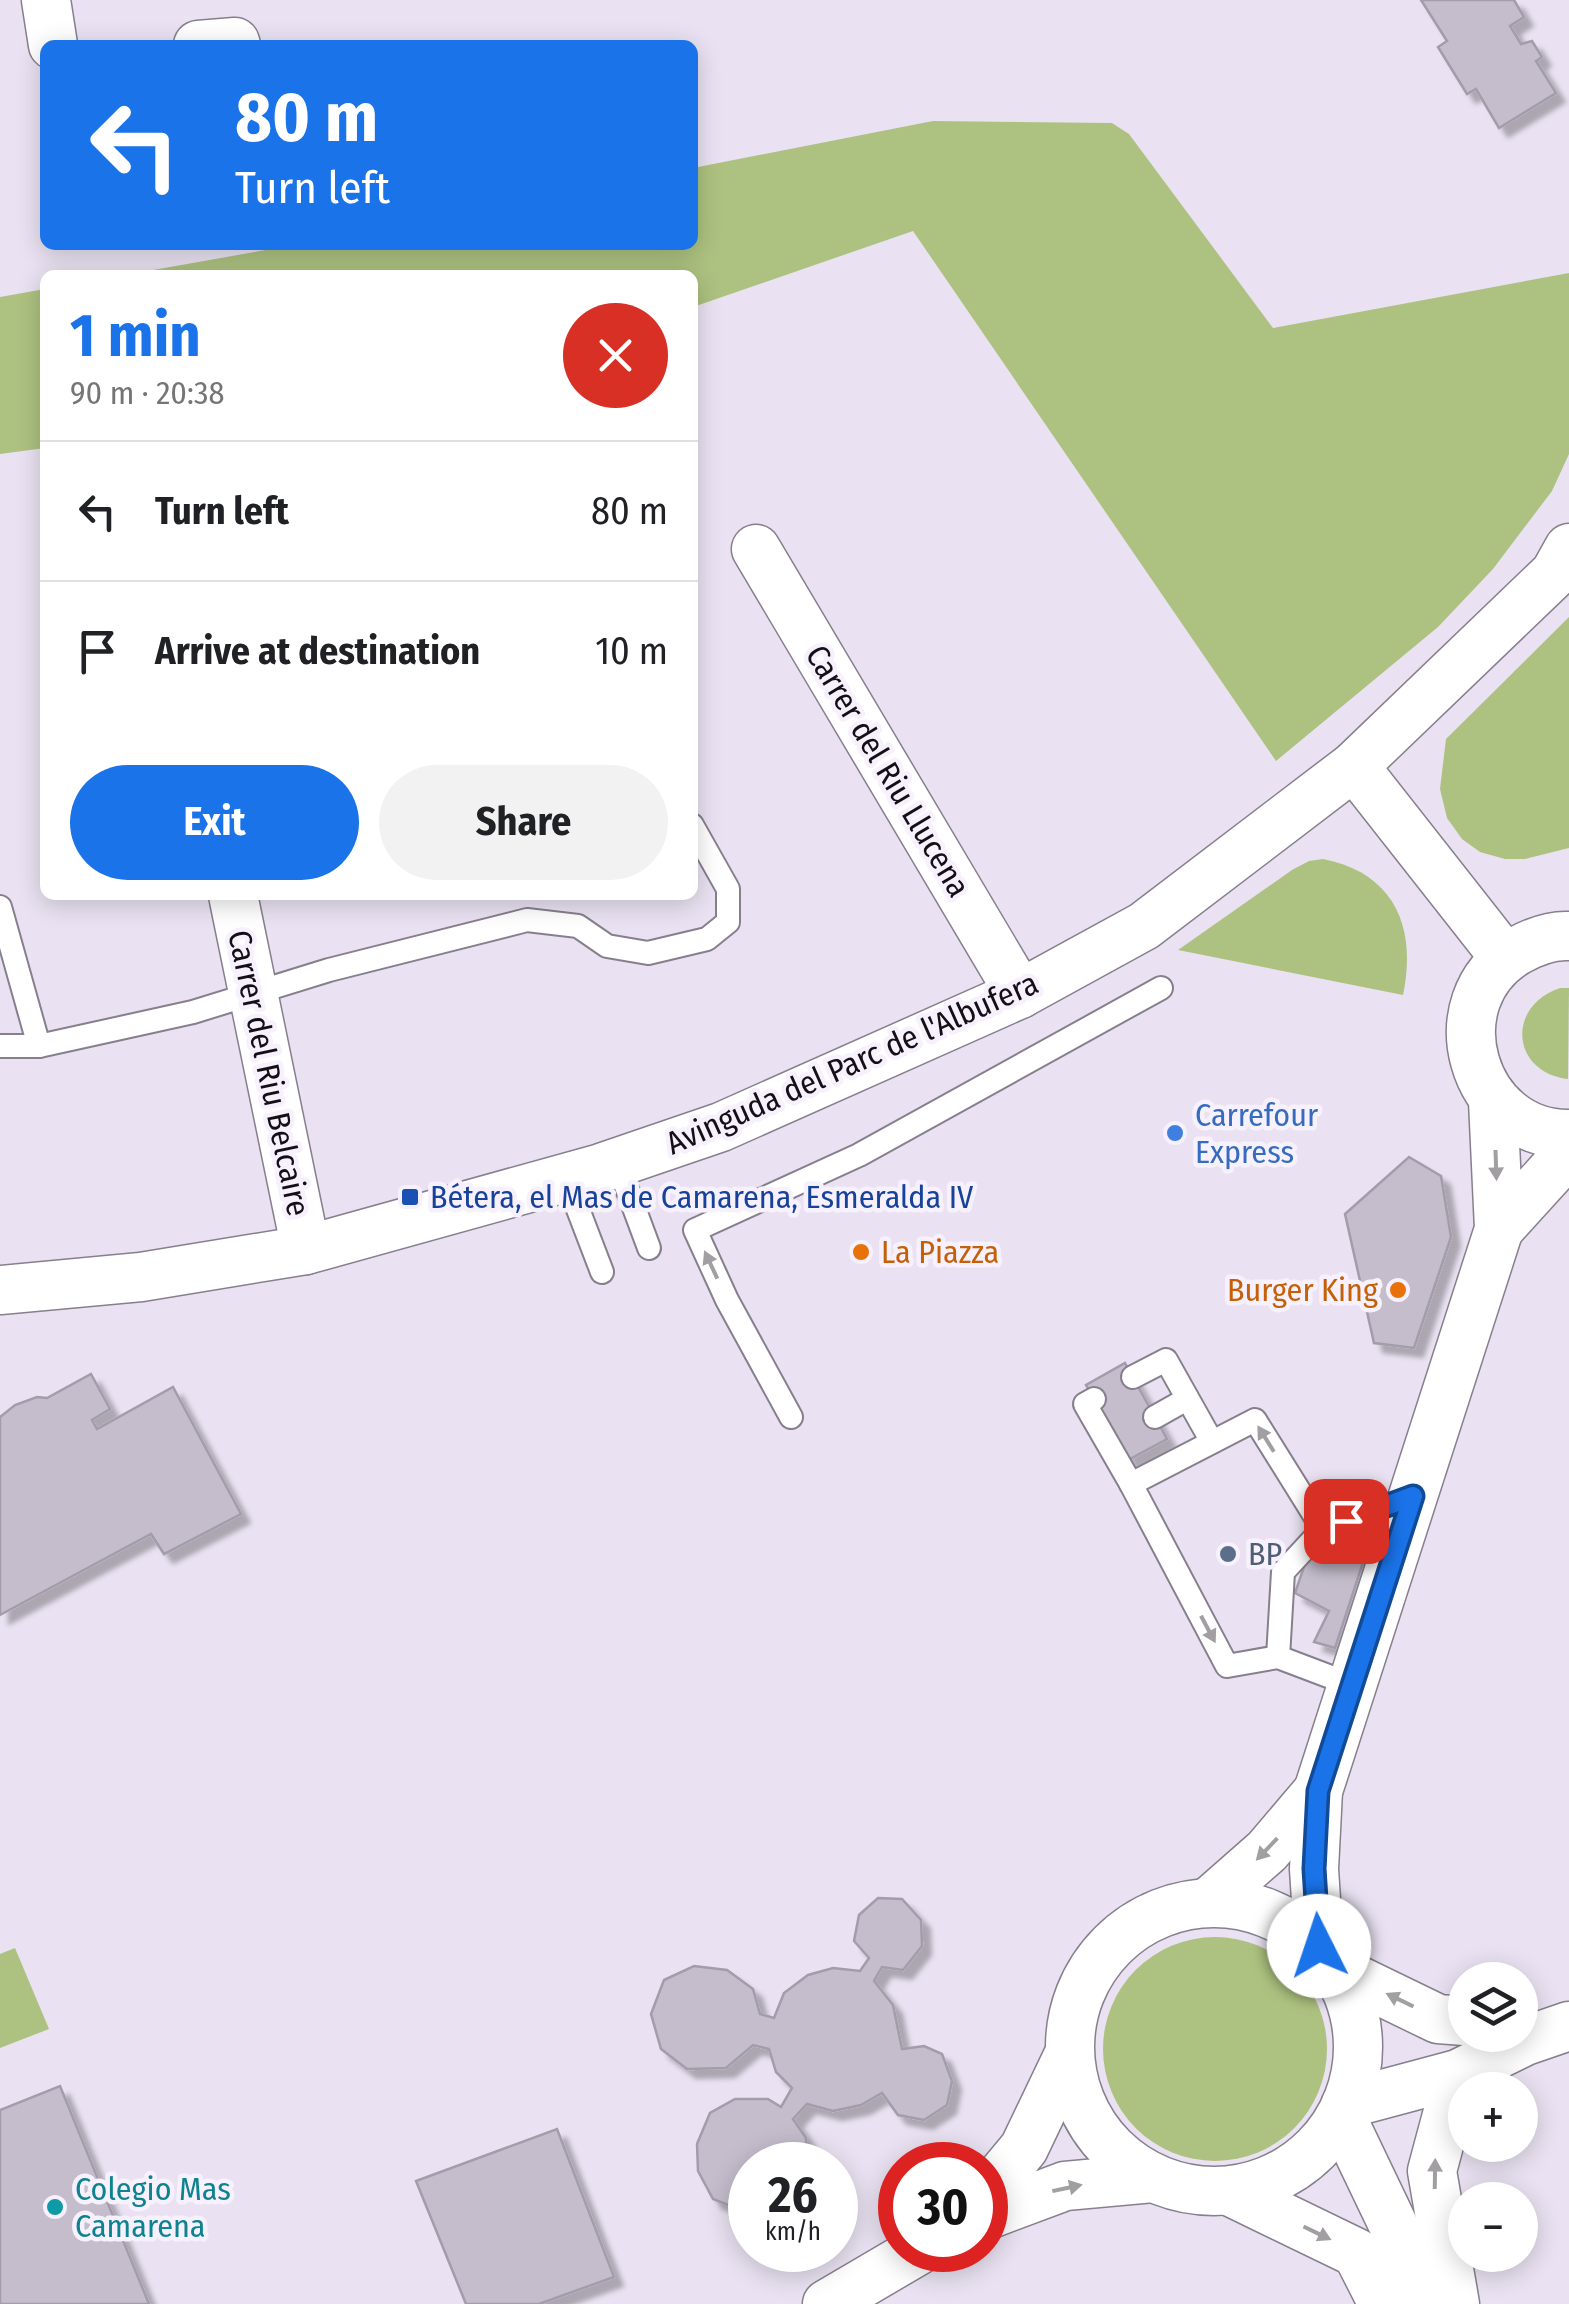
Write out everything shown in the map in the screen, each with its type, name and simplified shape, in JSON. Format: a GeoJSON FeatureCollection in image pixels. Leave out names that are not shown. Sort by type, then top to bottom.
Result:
{"type":"FeatureCollection","features":[{"type":"Feature","properties":{"kind":"street"},"geometry":{"type":"LineString","coordinates":[[46,0],[52,40]]}},
{"type":"Feature","properties":{"kind":"street","name":"Avinguda del Parc de l'Albufera"},"geometry":{"type":"LineString","coordinates":[[0,1290],[141,1277],[306,1250],[566,1178],[721,1127],[1020,994],[1144,926],[1354,766],[1555,572],[1569,548]]}},
{"type":"Feature","properties":{"kind":"street","name":"Carrer del Riu Llucena"},"geometry":{"type":"LineString","coordinates":[[756,549],[1020,994]]}},
{"type":"Feature","properties":{"kind":"street"},"geometry":{"type":"LineString","coordinates":[[1354,766],[1505,958]]}},
{"type":"Feature","properties":{"kind":"street","name":"Carrer del Riu Belcaire"},"geometry":{"type":"LineString","coordinates":[[234,900],[306,1250]]}},
{"type":"Feature","properties":{"kind":"street"},"geometry":{"type":"LineString","coordinates":[[1567,932],[1532,942],[1505,958],[1484,982],[1472,1012],[1469,1044],[1477,1074],[1494,1101],[1520,1122],[1552,1134],[1569,1134]]}},
{"type":"Feature","properties":{"kind":"street"},"geometry":{"type":"LineString","coordinates":[[1448,2019],[1438,2019],[1328,1958],[1275,1916],[1250,1906],[1209,1902],[1165,1911],[1125,1933],[1094,1966],[1075,2008],[1070,2054],[1077,2092],[1094,2127],[1120,2156],[1152,2178],[1190,2190],[1229,2190],[1274,2178],[1312,2152],[1344,2110],[1358,2060],[1355,2014],[1328,1958],[1314,1869],[1318,1791],[1499,1229],[1494,1101]]}},
{"type":"Feature","properties":{"kind":"street"},"geometry":{"type":"LineString","coordinates":[[1499,1229],[1569,1152]]}},
{"type":"Feature","properties":{"kind":"street"},"geometry":{"type":"LineString","coordinates":[[1209,1902],[1267,1850],[1318,1791]]}},
{"type":"Feature","properties":{"kind":"street"},"geometry":{"type":"LineString","coordinates":[[1538,2011],[1569,2000]]}},
{"type":"Feature","properties":{"kind":"street"},"geometry":{"type":"LineString","coordinates":[[1462,2072],[1525,2041],[1569,2026]]}},
{"type":"Feature","properties":{"kind":"street"},"geometry":{"type":"LineString","coordinates":[[1008,2167],[1024,2148],[1070,2054]]}},
{"type":"Feature","properties":{"kind":"street"},"geometry":{"type":"LineString","coordinates":[[1344,2110],[1448,2077]]}},
{"type":"Feature","properties":{"kind":"street"},"geometry":{"type":"LineString","coordinates":[[1344,2110],[1431,2304]]}},
{"type":"Feature","properties":{"kind":"street"},"geometry":{"type":"LineString","coordinates":[[1448,2111],[1432,2171],[1455,2304]]}},
{"type":"Feature","properties":{"kind":"street"},"geometry":{"type":"LineString","coordinates":[[1008,2207],[1066,2186],[1152,2178]]}},
{"type":"Feature","properties":{"kind":"street"},"geometry":{"type":"LineString","coordinates":[[1229,2190],[1357,2253],[1383,2304]]}},
{"type":"Feature","properties":{"kind":"street"},"geometry":{"type":"LineString","coordinates":[[828,2304],[882,2272]]}},
{"type":"Feature","properties":{"kind":"lane"},"geometry":{"type":"LineString","coordinates":[[0,1046],[39,1046],[224,1005],[252,994],[527,920],[578,926],[607,946],[648,953],[708,939],[728,922],[728,889],[698,835]]}},
{"type":"Feature","properties":{"kind":"lane"},"geometry":{"type":"LineString","coordinates":[[0,907],[39,1046]]}},
{"type":"Feature","properties":{"kind":"lane"},"geometry":{"type":"LineString","coordinates":[[791,1418],[727,1300],[695,1230],[859,1155],[1160,988]]}},
{"type":"Feature","properties":{"kind":"lane"},"geometry":{"type":"LineString","coordinates":[[617,1162],[649,1248]]}},
{"type":"Feature","properties":{"kind":"lane"},"geometry":{"type":"LineString","coordinates":[[566,1178],[602,1272]]}},
{"type":"Feature","properties":{"kind":"lane"},"geometry":{"type":"LineString","coordinates":[[1133,1378],[1166,1360],[1212,1442]]}},
{"type":"Feature","properties":{"kind":"lane"},"geometry":{"type":"LineString","coordinates":[[1154,1417],[1188,1398]]}},
{"type":"Feature","properties":{"kind":"lane"},"geometry":{"type":"LineString","coordinates":[[1094,1399],[1085,1404],[1112,1441],[1227,1666],[1278,1657],[1352,1685]]}},
{"type":"Feature","properties":{"kind":"lane"},"geometry":{"type":"LineString","coordinates":[[1131,1484],[1254,1420],[1323,1530]]}},
{"type":"Feature","properties":{"kind":"lane"},"geometry":{"type":"LineString","coordinates":[[1278,1657],[1283,1572],[1323,1530],[1413,1496]]}},
{"type":"Feature","properties":{"kind":"green space"},"geometry":{"type":"Polygon","coordinates":[[[933,121],[1112,123],[1129,134],[1273,328],[1569,273],[1569,454],[1552,491],[1493,569],[1438,627],[1276,761],[913,231],[698,305],[698,270],[153,270],[266,250],[698,250],[698,167],[933,121]]]}},
{"type":"Feature","properties":{"kind":"green space"},"geometry":{"type":"Polygon","coordinates":[[[40,290],[40,449],[0,454],[0,297],[40,290]]]}},
{"type":"Feature","properties":{"kind":"green space"},"geometry":{"type":"Polygon","coordinates":[[[1569,617],[1569,848],[1525,859],[1505,859],[1480,852],[1462,839],[1447,818],[1440,789],[1446,739],[1569,617]]]}},
{"type":"Feature","properties":{"kind":"green space"},"geometry":{"type":"Polygon","coordinates":[[[1323,859],[1368,877],[1395,907],[1407,947],[1403,995],[1178,950],[1292,870],[1323,859]]]}},
{"type":"Feature","properties":{"kind":"green space"},"geometry":{"type":"Polygon","coordinates":[[[1560,988],[1569,988],[1568,1079],[1549,1074],[1535,1064],[1522,1038],[1530,1009],[1560,988]]]}},
{"type":"Feature","properties":{"kind":"green space"},"geometry":{"type":"Polygon","coordinates":[[[1215,1937],[1258,1946],[1294,1970],[1318,2006],[1327,2049],[1318,2092],[1294,2128],[1258,2152],[1215,2161],[1172,2152],[1136,2128],[1112,2092],[1103,2049],[1112,2006],[1136,1970],[1172,1946],[1215,1937]]]}},
{"type":"Feature","properties":{"kind":"green space"},"geometry":{"type":"Polygon","coordinates":[[[15,1948],[49,2029],[0,2048],[0,1954],[15,1948]]]}},
{"type":"Feature","properties":{"kind":"building"},"geometry":{"type":"Polygon","coordinates":[[[1421,0],[1514,0],[1524,17],[1510,26],[1521,44],[1532,41],[1542,57],[1536,61],[1556,93],[1499,128],[1476,89],[1467,94],[1438,47],[1447,41],[1421,0]]]}},
{"type":"Feature","properties":{"kind":"building","name":"Burger King"},"geometry":{"type":"Polygon","coordinates":[[[1409,1157],[1441,1176],[1451,1237],[1414,1348],[1374,1343],[1345,1214],[1409,1157]]]}},
{"type":"Feature","properties":{"kind":"building"},"geometry":{"type":"Polygon","coordinates":[[[1125,1363],[1167,1439],[1128,1460],[1086,1385],[1125,1363]]]}},
{"type":"Feature","properties":{"kind":"building"},"geometry":{"type":"Polygon","coordinates":[[[91,1374],[110,1409],[92,1420],[97,1429],[173,1387],[241,1514],[164,1554],[151,1534],[0,1615],[0,1417],[15,1405],[37,1397],[47,1398],[91,1374]]]}},
{"type":"Feature","properties":{"kind":"building"},"geometry":{"type":"Polygon","coordinates":[[[1355,1525],[1371,1538],[1335,1648],[1314,1642],[1329,1611],[1295,1593],[1308,1555],[1343,1559],[1355,1525]]]}},
{"type":"Feature","properties":{"kind":"building"},"geometry":{"type":"Polygon","coordinates":[[[878,1898],[902,1899],[921,1920],[922,1946],[903,1970],[882,1967],[874,1981],[893,2005],[902,2049],[924,2046],[942,2054],[952,2081],[947,2105],[924,2120],[898,2115],[882,2093],[861,2105],[833,2111],[807,2104],[793,2119],[806,2142],[728,2142],[728,2205],[713,2199],[698,2171],[697,2144],[710,2113],[735,2099],[768,2099],[781,2107],[792,2088],[776,2072],[769,2049],[753,2045],[726,2068],[687,2069],[661,2049],[651,2014],[664,1980],[694,1966],[727,1970],[753,1989],[760,2014],[774,2018],[784,1993],[808,1975],[833,1968],[860,1971],[869,1958],[854,1941],[859,1915],[878,1898]]]}},
{"type":"Feature","properties":{"kind":"building","name":"Colegio Mas Camarena"},"geometry":{"type":"Polygon","coordinates":[[[60,2086],[149,2304],[0,2304],[0,2110],[60,2086]]]}},
{"type":"Feature","properties":{"kind":"building"},"geometry":{"type":"Polygon","coordinates":[[[557,2129],[614,2277],[539,2304],[466,2304],[416,2181],[557,2129]]]}},
{"type":"Feature","properties":{"kind":"place","name":"Carrefour Express"},"geometry":{"type":"Point","coordinates":[1175,1133]}},
{"type":"Feature","properties":{"kind":"place","name":"Bétera, el Mas de Camarena, Esmeralda IV"},"geometry":{"type":"Point","coordinates":[410,1197]}},
{"type":"Feature","properties":{"kind":"place","name":"La Piazza"},"geometry":{"type":"Point","coordinates":[861,1252]}},
{"type":"Feature","properties":{"kind":"place","name":"Burger King"},"geometry":{"type":"Point","coordinates":[1398,1290]}},
{"type":"Feature","properties":{"kind":"place","name":"BP"},"geometry":{"type":"Point","coordinates":[1228,1554]}},
{"type":"Feature","properties":{"kind":"place","name":"Colegio Mas Camarena"},"geometry":{"type":"Point","coordinates":[55,2207]}},
{"type":"Feature","properties":{"kind":"route"},"geometry":{"type":"LineString","coordinates":[[1319,1946],[1314,1869],[1318,1791],[1413,1496],[1346,1521]]}}]}
